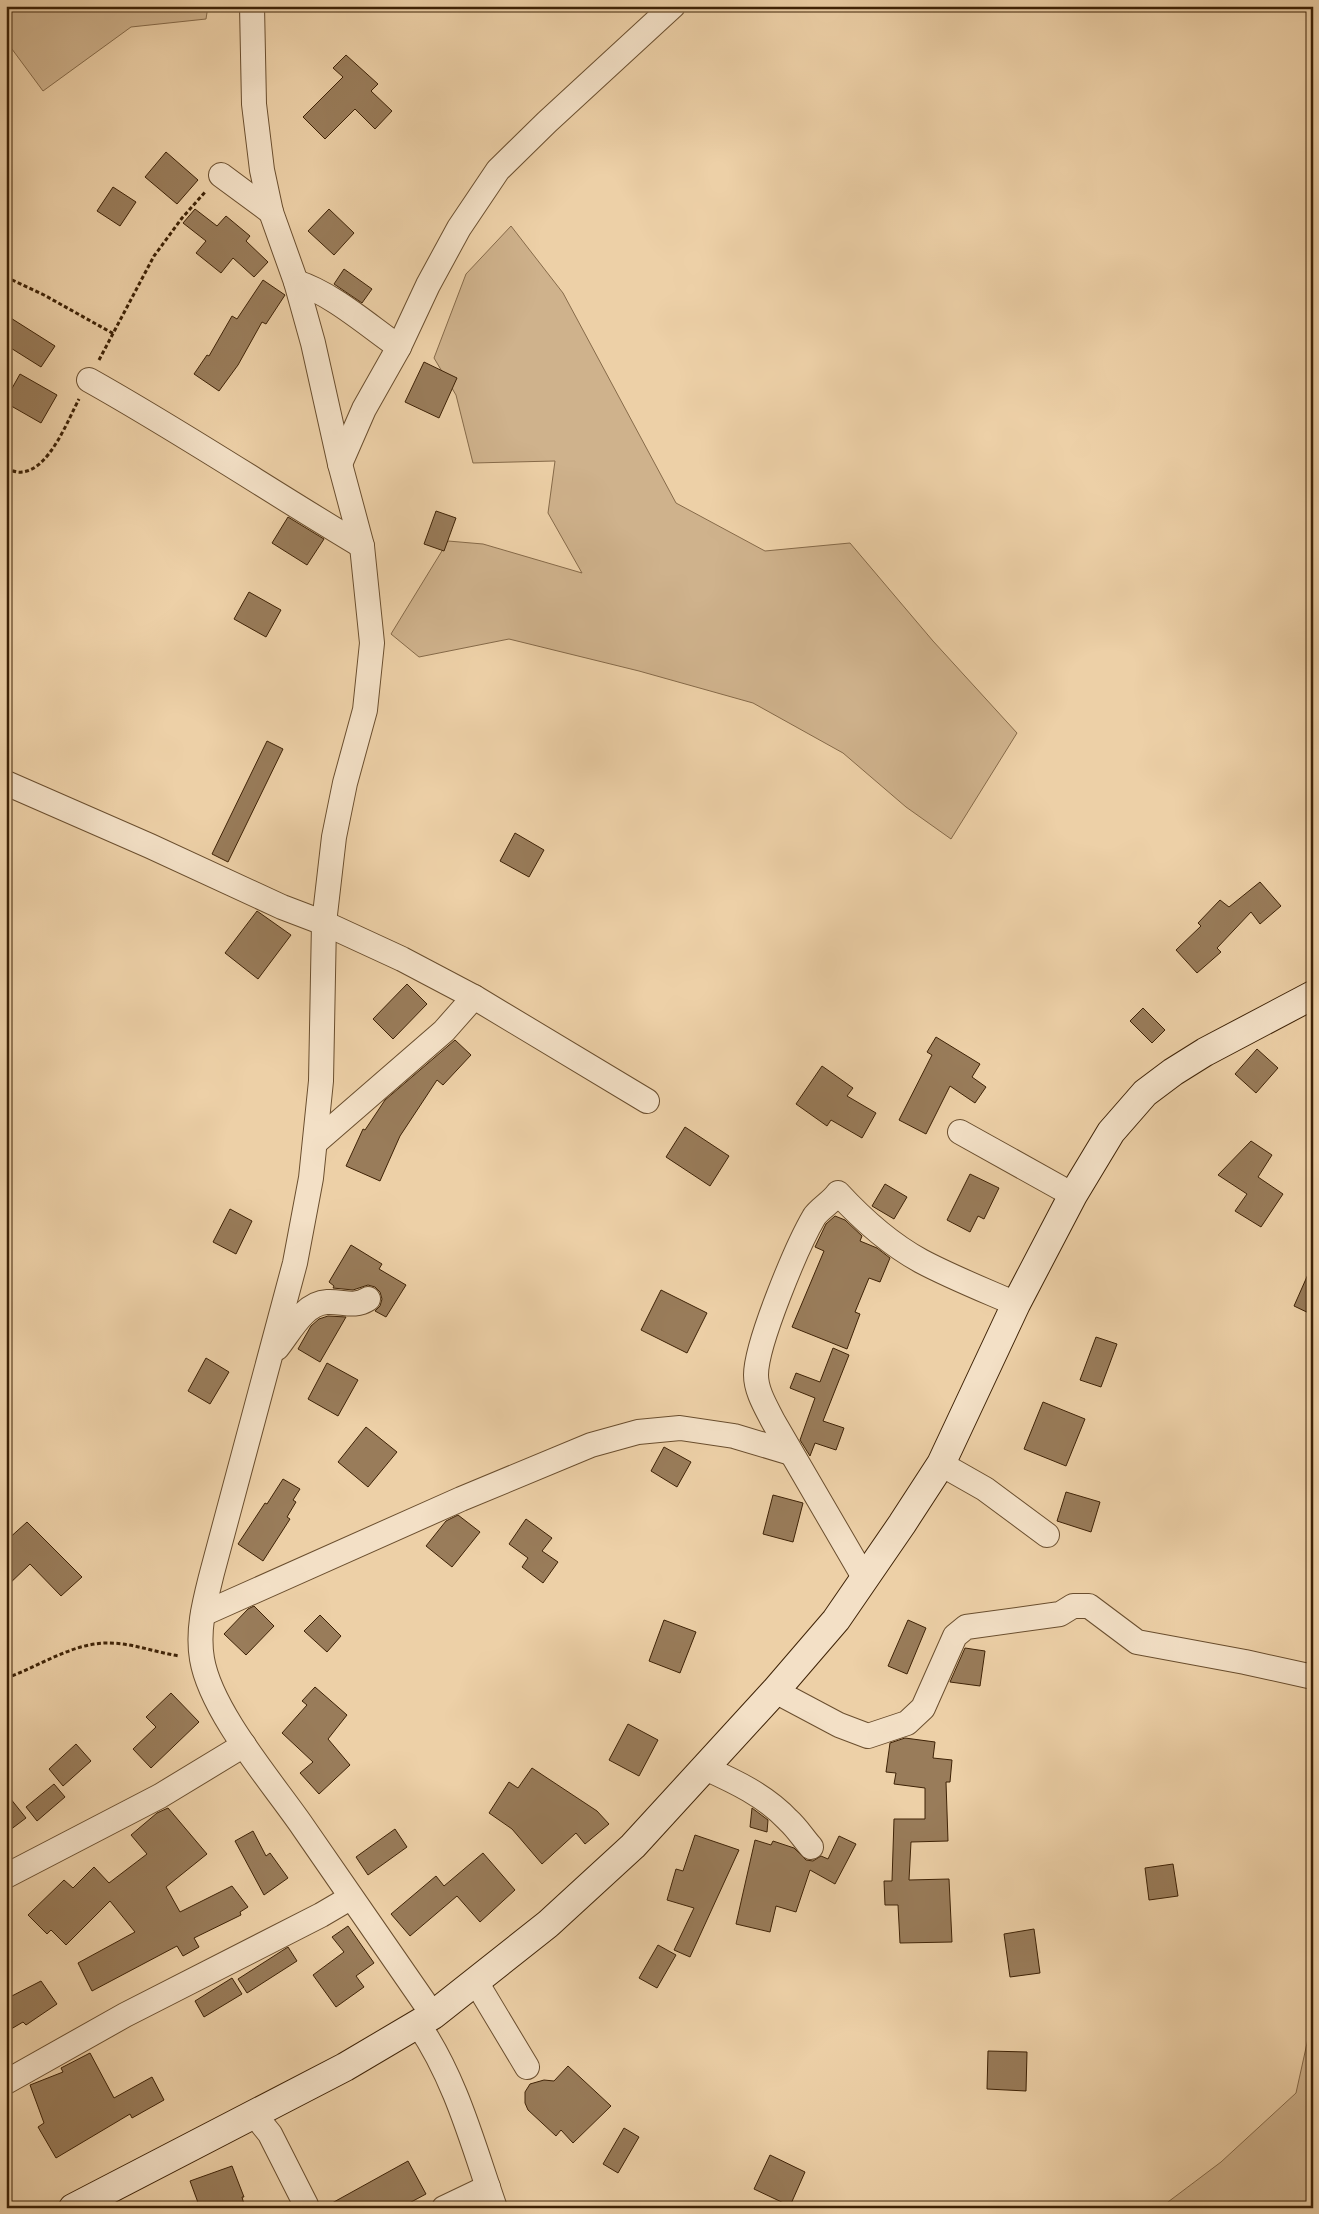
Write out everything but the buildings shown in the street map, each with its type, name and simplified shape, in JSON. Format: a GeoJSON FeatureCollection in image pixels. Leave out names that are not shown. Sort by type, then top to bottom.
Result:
{"type":"FeatureCollection","features":[{"type":"Feature","properties":{"kind":"main road"},"geometry":{"type":"LineString","coordinates":[[73,2208],[344,2067],[425,2019],[476,1982],[548,1924],[633,1846],[775,1691],[836,1620],[865,1579],[941,1464],[1016,1304],[1073,1195],[1111,1132],[1145,1093],[1206,1052],[1313,996]]}},
{"type":"Feature","properties":{"kind":"street"},"geometry":{"type":"LineString","coordinates":[[252,6],[254,104],[260,154],[271,212],[296,282],[313,343],[340,464],[362,546],[372,643],[365,710],[345,783],[334,837],[324,923],[321,1081],[316,1142],[295,1263],[202,1614],[200,1634],[202,1659],[208,1682],[244,1745],[350,1898],[425,2019],[462,2111],[491,2198],[444,2208]]}},
{"type":"Feature","properties":{"kind":"street"},"geometry":{"type":"LineString","coordinates":[[340,464],[364,409],[399,347],[428,285],[459,228],[498,170],[547,122],[673,6]]}},
{"type":"Feature","properties":{"kind":"street"},"geometry":{"type":"LineString","coordinates":[[221,175],[271,212]]}},
{"type":"Feature","properties":{"kind":"street"},"geometry":{"type":"LineString","coordinates":[[296,282],[306,285],[332,300],[399,347]]}},
{"type":"Feature","properties":{"kind":"street"},"geometry":{"type":"LineString","coordinates":[[88,380],[154,416],[270,491],[362,546]]}},
{"type":"Feature","properties":{"kind":"street"},"geometry":{"type":"LineString","coordinates":[[6,783],[402,959],[474,998],[647,1102]]}},
{"type":"Feature","properties":{"kind":"street"},"geometry":{"type":"LineString","coordinates":[[316,1142],[444,1031],[474,998]]}},
{"type":"Feature","properties":{"kind":"street"},"geometry":{"type":"LineString","coordinates":[[960,1132],[1073,1195]]}},
{"type":"Feature","properties":{"kind":"street"},"geometry":{"type":"LineString","coordinates":[[865,1579],[763,1403],[755,1377],[756,1366],[768,1327],[791,1268],[815,1215],[831,1203],[838,1193],[857,1213],[883,1235],[920,1260],[1016,1304]]}},
{"type":"Feature","properties":{"kind":"street"},"geometry":{"type":"LineString","coordinates":[[270,1358],[306,1312],[315,1305],[326,1302],[356,1304],[368,1299]]}},
{"type":"Feature","properties":{"kind":"street"},"geometry":{"type":"LineString","coordinates":[[202,1614],[461,1499],[591,1445],[629,1434],[680,1428],[734,1436],[791,1453]]}},
{"type":"Feature","properties":{"kind":"street"},"geometry":{"type":"LineString","coordinates":[[941,1464],[985,1489],[1047,1535]]}},
{"type":"Feature","properties":{"kind":"street"},"geometry":{"type":"LineString","coordinates":[[775,1691],[839,1725],[868,1736],[906,1723],[922,1708],[955,1636],[966,1627],[1060,1614],[1074,1606],[1089,1606],[1137,1642],[1313,1677]]}},
{"type":"Feature","properties":{"kind":"street"},"geometry":{"type":"LineString","coordinates":[[6,1876],[160,1796],[244,1745]]}},
{"type":"Feature","properties":{"kind":"street"},"geometry":{"type":"LineString","coordinates":[[705,1768],[732,1780],[761,1797],[788,1819],[811,1847]]}},
{"type":"Feature","properties":{"kind":"street"},"geometry":{"type":"LineString","coordinates":[[6,2082],[125,2015],[312,1920],[350,1898]]}},
{"type":"Feature","properties":{"kind":"street"},"geometry":{"type":"LineString","coordinates":[[476,1982],[527,2067]]}},
{"type":"Feature","properties":{"kind":"street"},"geometry":{"type":"LineString","coordinates":[[254,2114],[270,2134],[306,2205]]}},
{"type":"Feature","properties":{"kind":"path"},"geometry":{"type":"LineString","coordinates":[[6,469],[22,472],[34,469],[51,453],[154,256],[182,218],[221,175]]}},
{"type":"Feature","properties":{"kind":"path"},"geometry":{"type":"LineString","coordinates":[[6,278],[44,295],[114,334]]}},
{"type":"Feature","properties":{"kind":"path"},"geometry":{"type":"LineString","coordinates":[[6,1678],[76,1649],[104,1643],[134,1646],[202,1659]]}},
{"type":"Feature","properties":{"kind":"shaded area"},"geometry":{"type":"Polygon","coordinates":[[[6,6],[208,6],[206,19],[131,27],[43,91],[6,41],[6,6]]]}},
{"type":"Feature","properties":{"kind":"shaded area"},"geometry":{"type":"Polygon","coordinates":[[[511,226],[563,293],[676,503],[765,551],[850,543],[933,641],[1017,733],[951,839],[906,807],[843,753],[753,703],[639,671],[509,639],[419,657],[391,634],[448,541],[483,544],[582,573],[548,513],[555,461],[473,463],[456,395],[434,358],[466,274],[511,226]]]}},
{"type":"Feature","properties":{"kind":"shaded area"},"geometry":{"type":"Polygon","coordinates":[[[1313,2016],[1313,2208],[1160,2208],[1221,2162],[1296,2093],[1313,2016]]]}}]}
